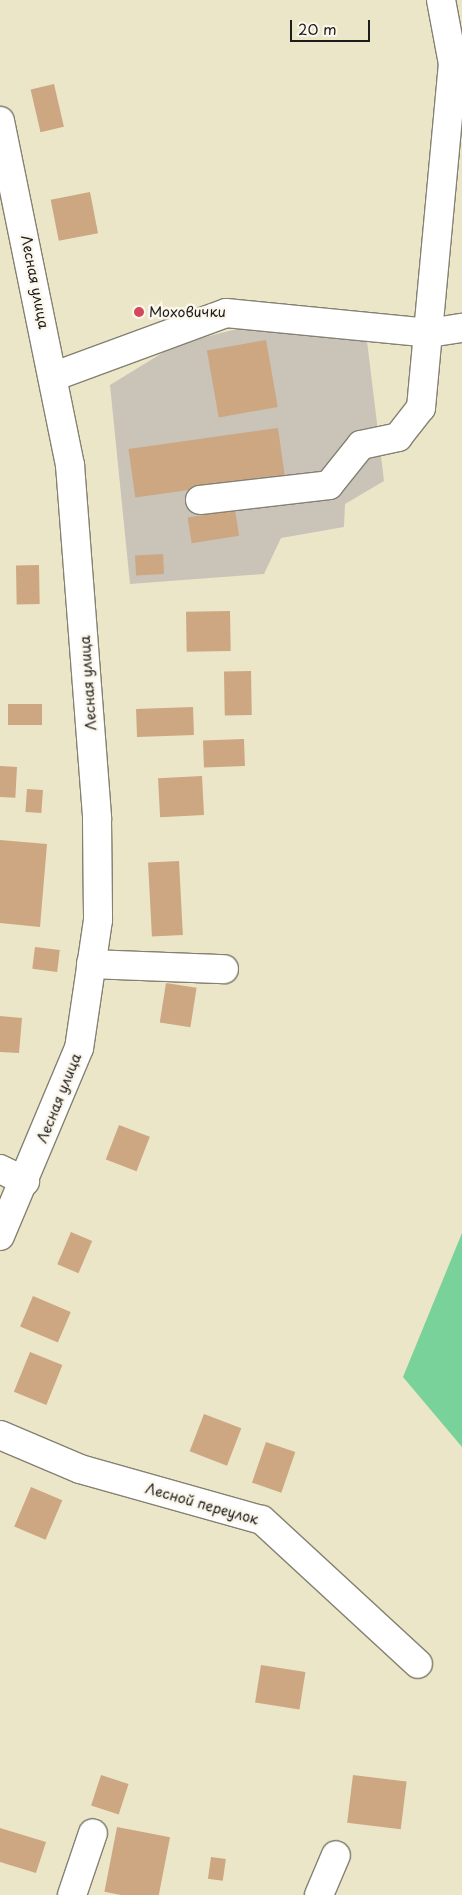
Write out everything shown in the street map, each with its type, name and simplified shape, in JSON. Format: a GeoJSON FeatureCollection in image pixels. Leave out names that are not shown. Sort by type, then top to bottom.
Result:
{"type":"FeatureCollection","features":[{"type":"Feature","properties":{"kind":"street"},"geometry":{"type":"LineString","coordinates":[[200,500],[329,485],[361,445],[398,437],[421,408],[453,64],[441,0]]}},
{"type":"Feature","properties":{"kind":"street","name":"Лесная улица"},"geometry":{"type":"LineString","coordinates":[[0,121],[54,376],[80,571],[97,819],[98,920],[79,1048],[25,1181],[0,1236]]}},
{"type":"Feature","properties":{"kind":"street"},"geometry":{"type":"LineString","coordinates":[[54,376],[226,313],[428,333],[462,328]]}},
{"type":"Feature","properties":{"kind":"street"},"geometry":{"type":"LineString","coordinates":[[91,964],[224,969]]}},
{"type":"Feature","properties":{"kind":"street"},"geometry":{"type":"LineString","coordinates":[[0,1170],[25,1181]]}},
{"type":"Feature","properties":{"kind":"street","name":"Лесной переулок"},"geometry":{"type":"LineString","coordinates":[[0,1435],[80,1469],[262,1520],[418,1664]]}},
{"type":"Feature","properties":{"kind":"street"},"geometry":{"type":"LineString","coordinates":[[72,1895],[93,1833]]}},
{"type":"Feature","properties":{"kind":"street"},"geometry":{"type":"LineString","coordinates":[[319,1895],[336,1855]]}},
{"type":"Feature","properties":{"kind":"shaded area"},"geometry":{"type":"Polygon","coordinates":[[[245,327],[367,341],[384,481],[345,504],[344,527],[281,538],[264,574],[130,584],[110,385],[177,344],[245,327]]]}},
{"type":"Feature","properties":{"kind":"green space"},"geometry":{"type":"Polygon","coordinates":[[[462,1233],[462,1447],[403,1377],[462,1233]]]}},
{"type":"Feature","properties":{"kind":"building"},"geometry":{"type":"Polygon","coordinates":[[[54,84],[64,127],[41,132],[31,89],[54,84]]]}},
{"type":"Feature","properties":{"kind":"building"},"geometry":{"type":"Polygon","coordinates":[[[90,192],[98,233],[59,241],[51,200],[90,192]]]}},
{"type":"Feature","properties":{"kind":"building"},"geometry":{"type":"Polygon","coordinates":[[[266,340],[278,407],[219,417],[207,350],[266,340]]]}},
{"type":"Feature","properties":{"kind":"building"},"geometry":{"type":"Polygon","coordinates":[[[278,428],[285,477],[135,498],[128,449],[278,428]]]}},
{"type":"Feature","properties":{"kind":"building"},"geometry":{"type":"Polygon","coordinates":[[[235,510],[239,536],[192,543],[188,518],[235,510]]]}},
{"type":"Feature","properties":{"kind":"building"},"geometry":{"type":"Polygon","coordinates":[[[163,554],[164,574],[136,575],[135,555],[163,554]]]}},
{"type":"Feature","properties":{"kind":"building"},"geometry":{"type":"Polygon","coordinates":[[[16,565],[39,565],[40,604],[17,604],[16,565]]]}},
{"type":"Feature","properties":{"kind":"building"},"geometry":{"type":"Polygon","coordinates":[[[230,611],[231,651],[187,652],[186,612],[230,611]]]}},
{"type":"Feature","properties":{"kind":"building"},"geometry":{"type":"Polygon","coordinates":[[[224,671],[251,671],[252,715],[225,715],[224,671]]]}},
{"type":"Feature","properties":{"kind":"building"},"geometry":{"type":"Polygon","coordinates":[[[8,704],[42,704],[42,725],[8,725],[8,704]]]}},
{"type":"Feature","properties":{"kind":"building"},"geometry":{"type":"Polygon","coordinates":[[[193,707],[194,735],[137,737],[136,709],[193,707]]]}},
{"type":"Feature","properties":{"kind":"building"},"geometry":{"type":"Polygon","coordinates":[[[244,739],[245,766],[204,767],[203,740],[244,739]]]}},
{"type":"Feature","properties":{"kind":"building"},"geometry":{"type":"Polygon","coordinates":[[[0,766],[17,767],[15,798],[0,797],[0,766]]]}},
{"type":"Feature","properties":{"kind":"building"},"geometry":{"type":"Polygon","coordinates":[[[202,776],[204,815],[160,817],[158,778],[202,776]]]}},
{"type":"Feature","properties":{"kind":"building"},"geometry":{"type":"Polygon","coordinates":[[[27,789],[43,790],[41,813],[25,812],[27,789]]]}},
{"type":"Feature","properties":{"kind":"building"},"geometry":{"type":"Polygon","coordinates":[[[0,840],[47,844],[40,927],[0,923],[0,840]]]}},
{"type":"Feature","properties":{"kind":"building"},"geometry":{"type":"Polygon","coordinates":[[[179,861],[183,935],[152,937],[148,863],[179,861]]]}},
{"type":"Feature","properties":{"kind":"building"},"geometry":{"type":"Polygon","coordinates":[[[35,947],[60,950],[57,972],[32,969],[35,947]]]}},
{"type":"Feature","properties":{"kind":"building"},"geometry":{"type":"Polygon","coordinates":[[[166,983],[197,988],[190,1027],[160,1023],[166,983]]]}},
{"type":"Feature","properties":{"kind":"building"},"geometry":{"type":"Polygon","coordinates":[[[0,1016],[22,1018],[19,1053],[0,1052],[0,1016]]]}},
{"type":"Feature","properties":{"kind":"building"},"geometry":{"type":"Polygon","coordinates":[[[119,1125],[150,1137],[137,1171],[106,1160],[119,1125]]]}},
{"type":"Feature","properties":{"kind":"building"},"geometry":{"type":"Polygon","coordinates":[[[71,1232],[92,1241],[78,1273],[57,1264],[71,1232]]]}},
{"type":"Feature","properties":{"kind":"building"},"geometry":{"type":"Polygon","coordinates":[[[33,1296],[71,1312],[58,1342],[20,1326],[33,1296]]]}},
{"type":"Feature","properties":{"kind":"building"},"geometry":{"type":"Polygon","coordinates":[[[30,1352],[62,1365],[46,1405],[14,1392],[30,1352]]]}},
{"type":"Feature","properties":{"kind":"building"},"geometry":{"type":"Polygon","coordinates":[[[204,1414],[241,1428],[227,1466],[190,1451],[204,1414]]]}},
{"type":"Feature","properties":{"kind":"building"},"geometry":{"type":"Polygon","coordinates":[[[266,1442],[295,1452],[281,1493],[252,1483],[266,1442]]]}},
{"type":"Feature","properties":{"kind":"building"},"geometry":{"type":"Polygon","coordinates":[[[31,1487],[62,1500],[45,1540],[14,1527],[31,1487]]]}},
{"type":"Feature","properties":{"kind":"building"},"geometry":{"type":"Polygon","coordinates":[[[261,1665],[305,1672],[300,1710],[255,1703],[261,1665]]]}},
{"type":"Feature","properties":{"kind":"building"},"geometry":{"type":"Polygon","coordinates":[[[101,1775],[129,1784],[119,1814],[91,1805],[101,1775]]]}},
{"type":"Feature","properties":{"kind":"building"},"geometry":{"type":"Polygon","coordinates":[[[353,1775],[407,1782],[401,1829],[347,1823],[353,1775]]]}},
{"type":"Feature","properties":{"kind":"building"},"geometry":{"type":"Polygon","coordinates":[[[117,1827],[170,1837],[159,1895],[121,1895],[104,1892],[117,1827]]]}},
{"type":"Feature","properties":{"kind":"building"},"geometry":{"type":"Polygon","coordinates":[[[0,1828],[46,1842],[36,1873],[0,1862],[0,1828]]]}},
{"type":"Feature","properties":{"kind":"building"},"geometry":{"type":"Polygon","coordinates":[[[211,1857],[226,1859],[223,1881],[208,1879],[211,1857]]]}},
{"type":"Feature","properties":{"kind":"place","name":"Моховички"},"geometry":{"type":"Point","coordinates":[139,312]}}]}
